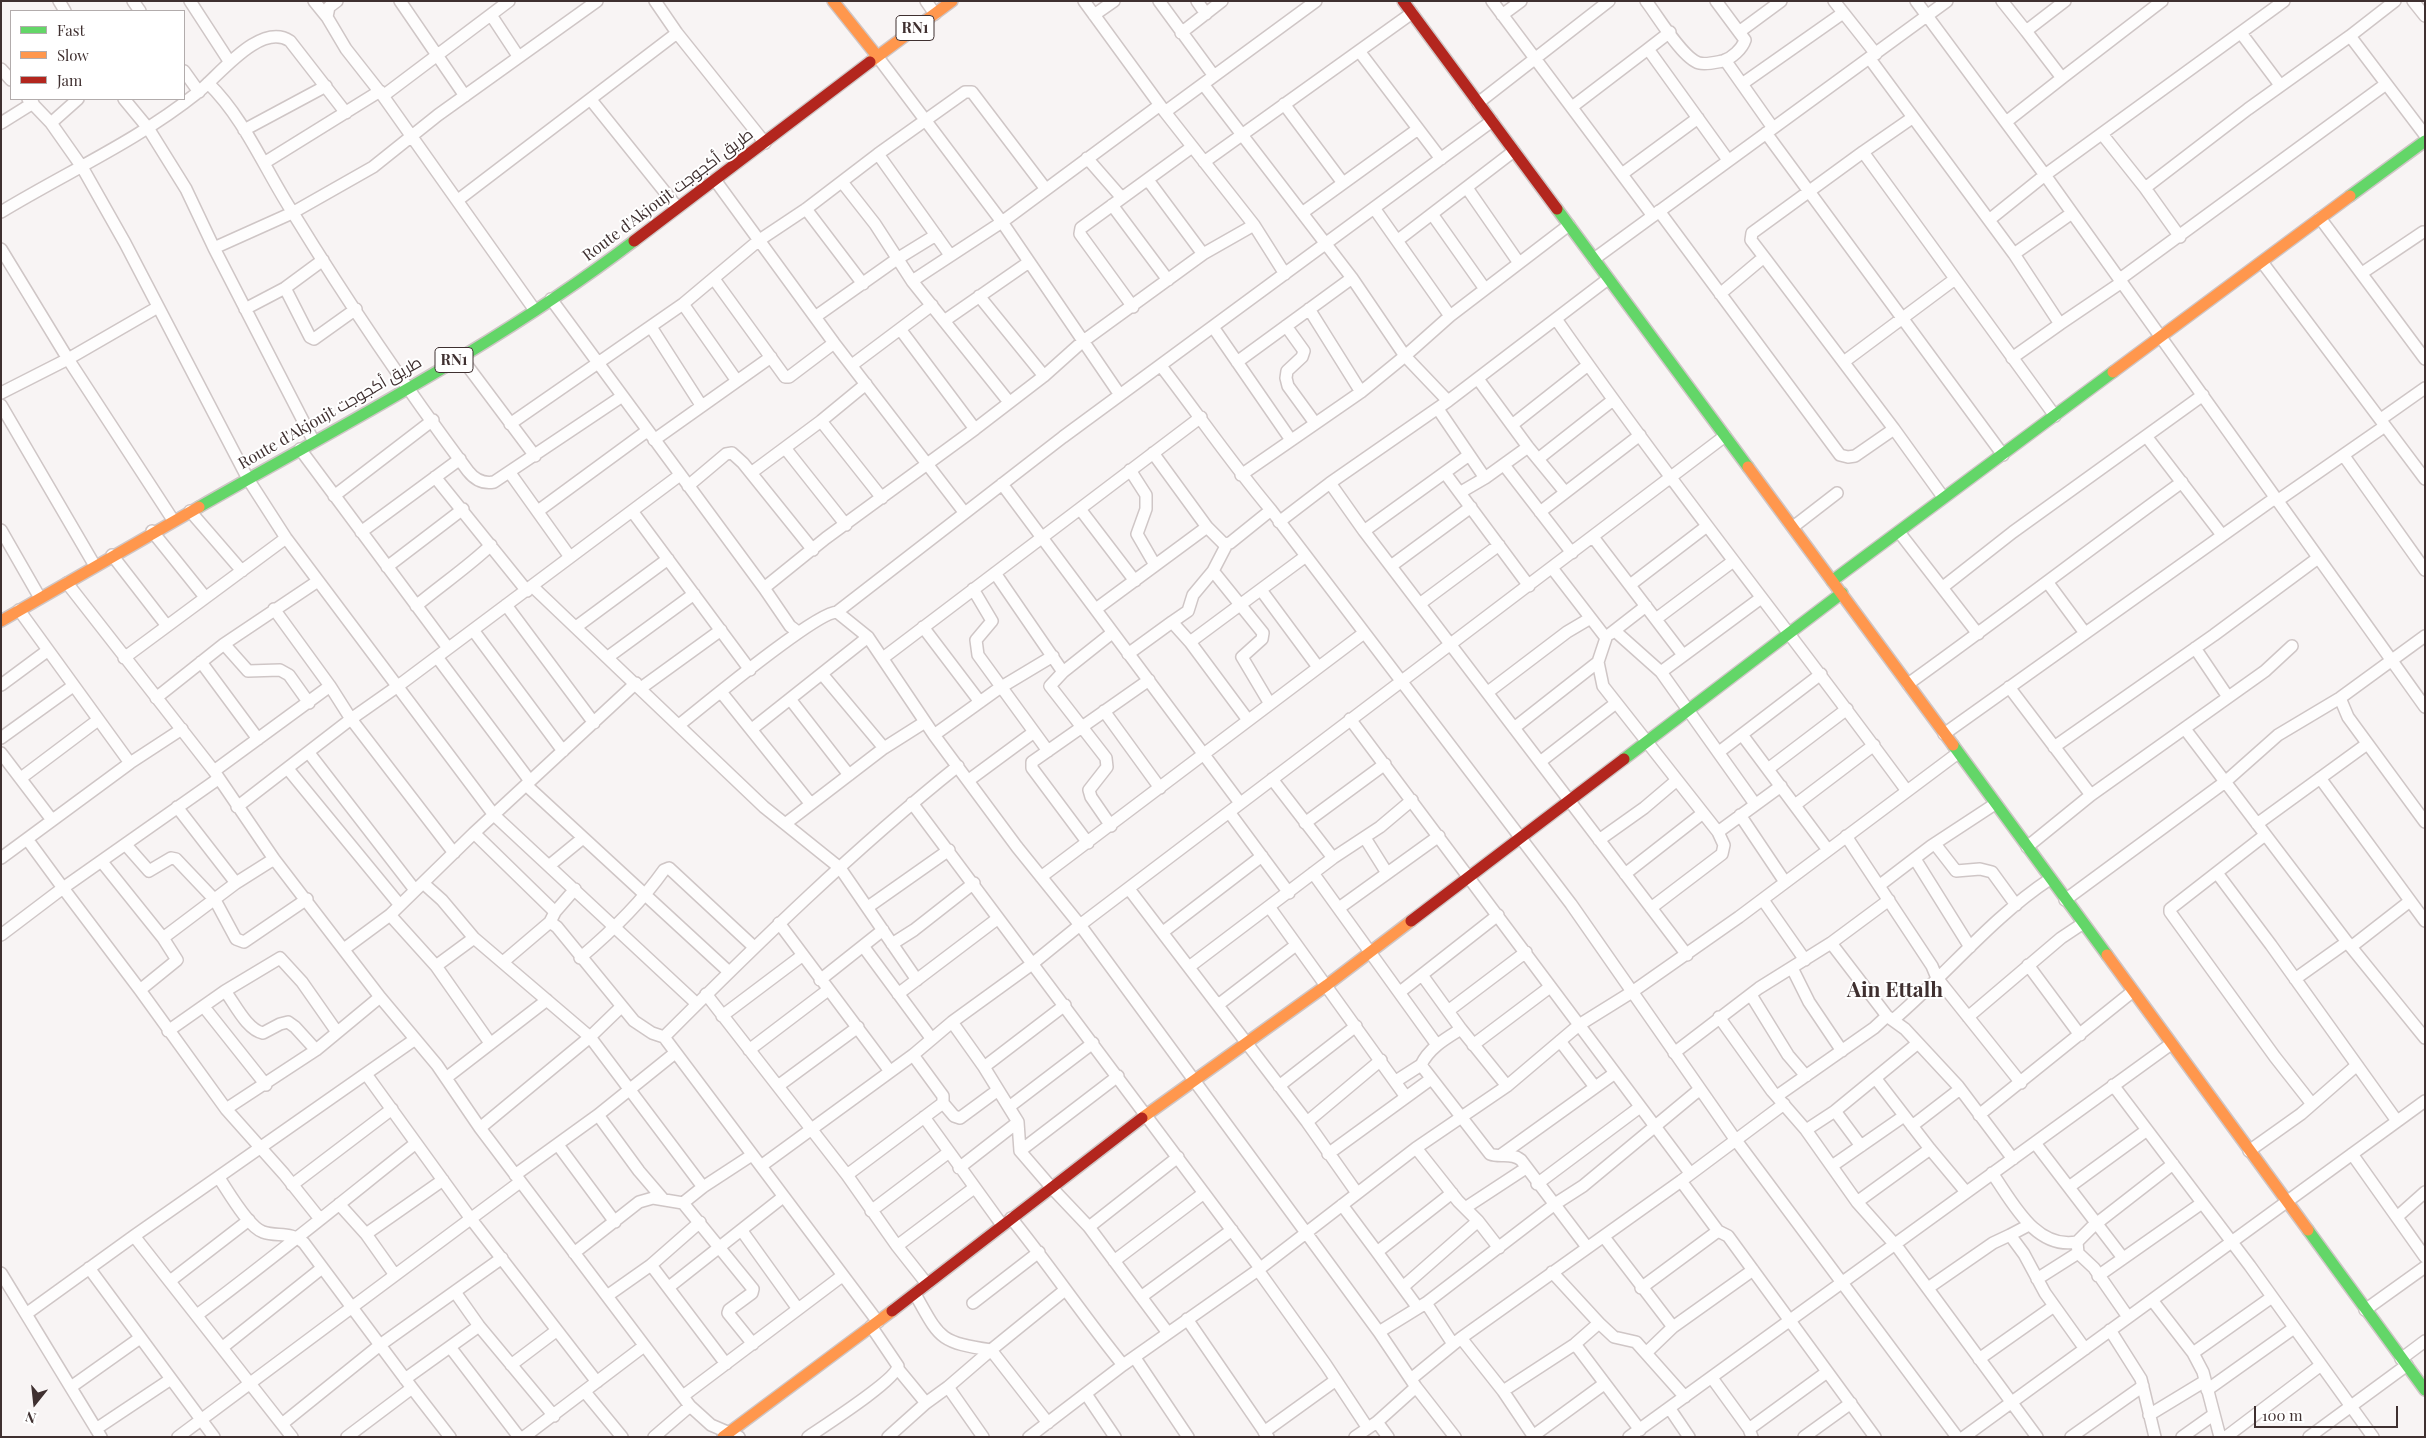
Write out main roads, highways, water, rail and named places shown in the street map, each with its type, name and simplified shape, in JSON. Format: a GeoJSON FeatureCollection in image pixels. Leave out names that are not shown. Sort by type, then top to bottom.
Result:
{"type":"FeatureCollection","features":[{"type":"Feature","properties":{"kind":"main road"},"geometry":{"type":"LineString","coordinates":[[833,1],[877,56]]}},
{"type":"Feature","properties":{"kind":"main road","name":"Route d'Akjoujt طريق أكجوجت"},"geometry":{"type":"LineString","coordinates":[[1,621],[152,531],[248,479],[313,440],[407,388],[597,269],[952,1]]}},
{"type":"Feature","properties":{"kind":"main road"},"geometry":{"type":"LineString","coordinates":[[1403,1],[1842,593],[2082,924],[2425,1390]]}},
{"type":"Feature","properties":{"kind":"main road"},"geometry":{"type":"LineString","coordinates":[[1832,581],[2425,142]]}},
{"type":"Feature","properties":{"kind":"main road"},"geometry":{"type":"LineString","coordinates":[[725,1435],[915,1294],[1050,1187],[1146,1115],[1194,1083],[1371,952],[1842,593]]}},
{"type":"Feature","properties":{"kind":"district","name":"Ain Ettalh"},"geometry":{"type":"Point","coordinates":[1895,990]}}]}
